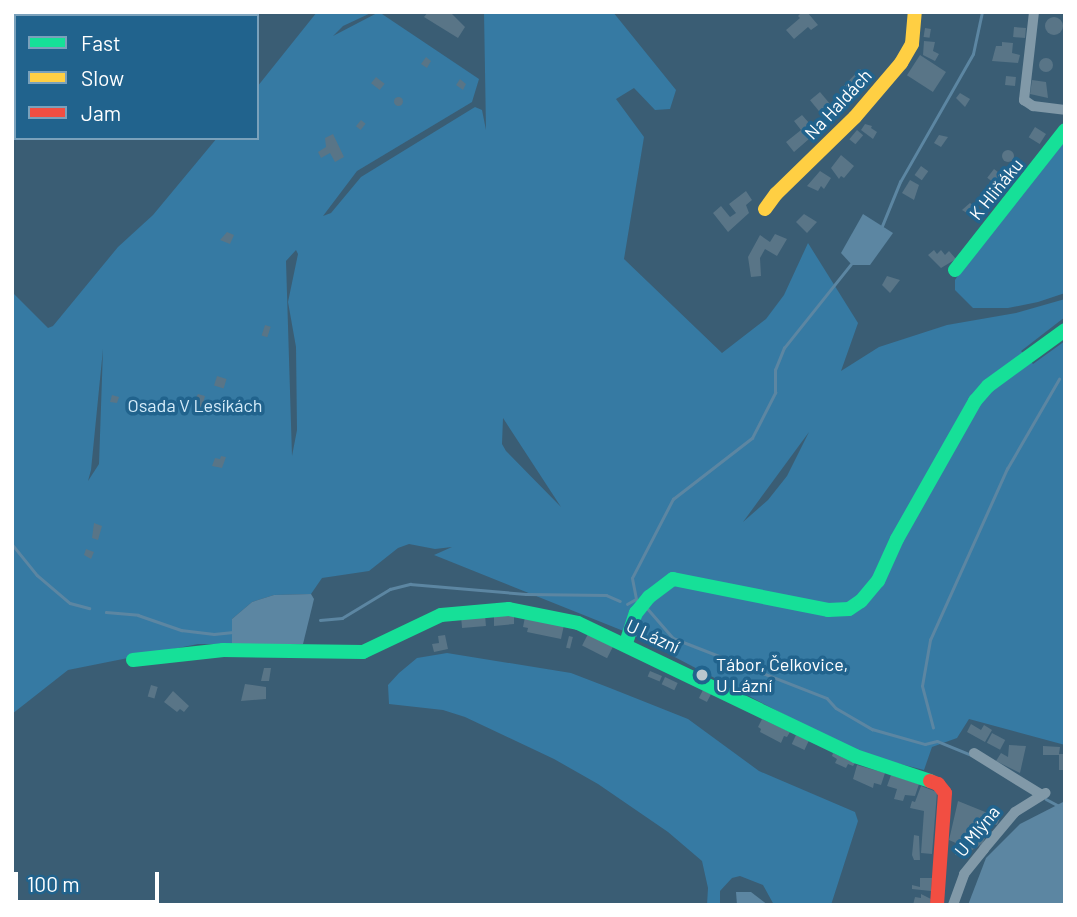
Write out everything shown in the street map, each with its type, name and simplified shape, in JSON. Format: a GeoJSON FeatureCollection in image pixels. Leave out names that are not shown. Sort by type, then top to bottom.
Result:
{"type":"FeatureCollection","features":[{"type":"Feature","properties":{"kind":"street","name":"Na Haldách"},"geometry":{"type":"LineString","coordinates":[[765,209],[776,194],[855,117],[901,63],[912,44],[915,12]]}},
{"type":"Feature","properties":{"kind":"street"},"geometry":{"type":"LineString","coordinates":[[1034,12],[1024,100],[1033,106],[1065,110]]}},
{"type":"Feature","properties":{"kind":"street","name":"K Hliňáku"},"geometry":{"type":"LineString","coordinates":[[955,270],[1009,206],[1065,131]]}},
{"type":"Feature","properties":{"kind":"street"},"geometry":{"type":"LineString","coordinates":[[626,643],[636,613],[655,592],[673,579],[809,608],[838,611],[861,601],[878,581],[897,539],[975,401],[988,386],[1065,330]]}},
{"type":"Feature","properties":{"kind":"street","name":"U Lázní"},"geometry":{"type":"LineString","coordinates":[[133,660],[223,650],[363,652],[441,615],[509,610],[578,623],[626,643],[855,755],[939,784],[945,793],[937,905]]}},
{"type":"Feature","properties":{"kind":"street","name":"U Mlýna"},"geometry":{"type":"LineString","coordinates":[[953,905],[964,874],[977,857],[1015,812],[1042,793],[974,752]]}},
{"type":"Feature","properties":{"kind":"green space","name":"Osada V Lesíkách"},"geometry":{"type":"Polygon","coordinates":[[[317,12],[373,12],[343,26],[333,36],[379,12],[479,79],[472,102],[357,171],[323,216],[331,213],[361,177],[475,107],[482,110],[486,130],[484,12],[613,12],[676,90],[670,109],[655,110],[634,88],[616,99],[644,137],[624,259],[722,353],[766,319],[784,295],[808,243],[858,323],[841,371],[879,347],[947,325],[1016,313],[1065,299],[1065,317],[1021,351],[1033,364],[1065,341],[1065,745],[969,719],[957,738],[932,747],[924,770],[857,753],[631,634],[434,555],[452,547],[435,549],[409,544],[398,548],[369,571],[322,578],[311,594],[274,595],[252,602],[232,619],[232,644],[198,644],[68,670],[12,714],[12,292],[48,328],[53,326],[118,247],[153,215],[215,140],[259,140],[259,84],[317,12]],[[296,250],[286,261],[292,456],[297,430],[296,347],[288,302],[298,254],[296,250]],[[103,349],[91,470],[88,481],[99,464],[103,349]],[[503,418],[502,444],[506,451],[561,507],[503,418]],[[809,432],[743,522],[768,500],[787,476],[809,432]]]}},
{"type":"Feature","properties":{"kind":"green space"},"geometry":{"type":"Polygon","coordinates":[[[1065,141],[1065,293],[1008,308],[973,308],[955,290],[955,280],[970,257],[1065,141]]]}},
{"type":"Feature","properties":{"kind":"green space"},"geometry":{"type":"Polygon","coordinates":[[[447,653],[571,673],[610,688],[688,719],[759,771],[855,812],[858,821],[831,905],[774,905],[763,885],[740,876],[732,878],[720,891],[720,905],[707,905],[708,888],[702,861],[668,832],[598,784],[554,759],[465,717],[443,710],[389,704],[388,685],[399,673],[417,658],[447,653]]]}},
{"type":"Feature","properties":{"kind":"shaded area"},"geometry":{"type":"Polygon","coordinates":[[[863,214],[893,233],[870,265],[852,265],[841,253],[863,214]]]}},
{"type":"Feature","properties":{"kind":"shaded area"},"geometry":{"type":"Polygon","coordinates":[[[311,594],[314,599],[303,644],[232,644],[232,619],[252,602],[274,595],[311,594]]]}},
{"type":"Feature","properties":{"kind":"shaded area"},"geometry":{"type":"Polygon","coordinates":[[[1065,801],[1065,905],[968,905],[986,858],[1020,824],[1065,801]]]}},
{"type":"Feature","properties":{"kind":"shaded area"},"geometry":{"type":"Polygon","coordinates":[[[736,892],[751,892],[768,905],[737,905],[736,892]]]}},
{"type":"Feature","properties":{"kind":"building"},"geometry":{"type":"Polygon","coordinates":[[[428,12],[450,12],[465,27],[458,38],[424,17],[428,12]]]}},
{"type":"Feature","properties":{"kind":"building"},"geometry":{"type":"Polygon","coordinates":[[[807,12],[818,25],[811,30],[808,27],[794,39],[786,30],[800,18],[798,16],[807,12]]]}},
{"type":"Feature","properties":{"kind":"building"},"geometry":{"type":"Polygon","coordinates":[[[1054,17],[1060,20],[1063,26],[1060,32],[1054,35],[1048,32],[1045,26],[1048,20],[1054,17]]]}},
{"type":"Feature","properties":{"kind":"building"},"geometry":{"type":"Polygon","coordinates":[[[1014,27],[1026,28],[1025,38],[1013,37],[1014,27]]]}},
{"type":"Feature","properties":{"kind":"building"},"geometry":{"type":"Polygon","coordinates":[[[925,28],[931,29],[930,38],[924,37],[925,28]]]}},
{"type":"Feature","properties":{"kind":"building"},"geometry":{"type":"Polygon","coordinates":[[[924,41],[935,42],[933,51],[939,54],[935,61],[923,55],[924,41]]]}},
{"type":"Feature","properties":{"kind":"building"},"geometry":{"type":"Polygon","coordinates":[[[1002,42],[1013,43],[1012,53],[1020,55],[1018,63],[992,61],[996,46],[1002,46],[1002,42]]]}},
{"type":"Feature","properties":{"kind":"building"},"geometry":{"type":"Polygon","coordinates":[[[920,55],[946,72],[933,92],[907,75],[920,55]]]}},
{"type":"Feature","properties":{"kind":"building"},"geometry":{"type":"Polygon","coordinates":[[[426,57],[431,61],[427,68],[421,64],[426,57]]]}},
{"type":"Feature","properties":{"kind":"building"},"geometry":{"type":"Polygon","coordinates":[[[1046,58],[1051,60],[1051,70],[1046,72],[1041,70],[1039,65],[1041,60],[1046,58]]]}},
{"type":"Feature","properties":{"kind":"building"},"geometry":{"type":"Polygon","coordinates":[[[860,69],[869,80],[849,98],[841,89],[860,69]]]}},
{"type":"Feature","properties":{"kind":"building"},"geometry":{"type":"Polygon","coordinates":[[[1006,76],[1016,77],[1015,86],[1005,85],[1006,76]]]}},
{"type":"Feature","properties":{"kind":"building"},"geometry":{"type":"Polygon","coordinates":[[[376,77],[385,84],[380,90],[371,83],[376,77]]]}},
{"type":"Feature","properties":{"kind":"building"},"geometry":{"type":"Polygon","coordinates":[[[460,79],[466,84],[463,90],[456,85],[460,79]]]}},
{"type":"Feature","properties":{"kind":"building"},"geometry":{"type":"Polygon","coordinates":[[[1032,80],[1046,82],[1048,98],[1030,94],[1032,80]]]}},
{"type":"Feature","properties":{"kind":"building"},"geometry":{"type":"Polygon","coordinates":[[[820,92],[831,105],[821,113],[810,100],[820,92]]]}},
{"type":"Feature","properties":{"kind":"building"},"geometry":{"type":"Polygon","coordinates":[[[960,93],[970,99],[965,107],[956,98],[960,93]]]}},
{"type":"Feature","properties":{"kind":"building"},"geometry":{"type":"Polygon","coordinates":[[[398,96],[403,101],[398,106],[393,101],[398,96]]]}},
{"type":"Feature","properties":{"kind":"building"},"geometry":{"type":"Polygon","coordinates":[[[802,115],[817,132],[794,152],[786,142],[801,130],[794,121],[802,115]]]}},
{"type":"Feature","properties":{"kind":"building"},"geometry":{"type":"Polygon","coordinates":[[[361,120],[366,124],[361,130],[356,126],[361,120]]]}},
{"type":"Feature","properties":{"kind":"building"},"geometry":{"type":"Polygon","coordinates":[[[865,124],[872,126],[877,132],[873,139],[861,130],[865,124]]]}},
{"type":"Feature","properties":{"kind":"building"},"geometry":{"type":"Polygon","coordinates":[[[1035,127],[1046,134],[1040,144],[1029,137],[1035,127]]]}},
{"type":"Feature","properties":{"kind":"building"},"geometry":{"type":"Polygon","coordinates":[[[857,130],[863,135],[855,144],[849,139],[857,130]]]}},
{"type":"Feature","properties":{"kind":"building"},"geometry":{"type":"Polygon","coordinates":[[[333,134],[344,157],[335,162],[330,153],[321,158],[318,152],[326,147],[325,138],[333,134]]]}},
{"type":"Feature","properties":{"kind":"building"},"geometry":{"type":"Polygon","coordinates":[[[939,135],[948,137],[941,147],[934,143],[939,135]]]}},
{"type":"Feature","properties":{"kind":"building"},"geometry":{"type":"Polygon","coordinates":[[[1008,150],[1014,156],[1008,162],[1002,156],[1008,150]]]}},
{"type":"Feature","properties":{"kind":"building"},"geometry":{"type":"Polygon","coordinates":[[[841,155],[854,166],[844,178],[841,176],[839,179],[831,168],[841,155]]]}},
{"type":"Feature","properties":{"kind":"building"},"geometry":{"type":"Polygon","coordinates":[[[921,166],[928,171],[922,180],[915,175],[921,166]]]}},
{"type":"Feature","properties":{"kind":"building"},"geometry":{"type":"Polygon","coordinates":[[[994,169],[1008,180],[1001,189],[987,178],[994,169]]]}},
{"type":"Feature","properties":{"kind":"building"},"geometry":{"type":"Polygon","coordinates":[[[820,171],[831,178],[824,189],[821,186],[818,191],[807,186],[820,171]]]}},
{"type":"Feature","properties":{"kind":"building"},"geometry":{"type":"Polygon","coordinates":[[[910,180],[919,185],[914,200],[902,193],[910,180]]]}},
{"type":"Feature","properties":{"kind":"building"},"geometry":{"type":"Polygon","coordinates":[[[746,191],[752,200],[746,205],[749,213],[728,232],[713,213],[721,206],[730,217],[736,213],[729,204],[746,191]]]}},
{"type":"Feature","properties":{"kind":"building"},"geometry":{"type":"Polygon","coordinates":[[[970,203],[985,215],[980,221],[962,210],[970,203]]]}},
{"type":"Feature","properties":{"kind":"building"},"geometry":{"type":"Polygon","coordinates":[[[804,214],[817,222],[807,233],[796,222],[804,214]]]}},
{"type":"Feature","properties":{"kind":"building"},"geometry":{"type":"Polygon","coordinates":[[[227,232],[234,235],[230,244],[220,240],[227,232]]]}},
{"type":"Feature","properties":{"kind":"building"},"geometry":{"type":"Polygon","coordinates":[[[775,234],[787,239],[777,256],[765,249],[760,258],[761,276],[751,277],[748,257],[760,235],[770,242],[775,234]]]}},
{"type":"Feature","properties":{"kind":"building"},"geometry":{"type":"Polygon","coordinates":[[[934,250],[937,254],[941,250],[945,255],[949,251],[956,259],[941,268],[928,255],[934,250]]]}},
{"type":"Feature","properties":{"kind":"building"},"geometry":{"type":"Polygon","coordinates":[[[887,276],[900,280],[890,293],[882,285],[887,276]]]}},
{"type":"Feature","properties":{"kind":"building"},"geometry":{"type":"Polygon","coordinates":[[[265,325],[271,327],[267,337],[262,335],[265,325]]]}},
{"type":"Feature","properties":{"kind":"building"},"geometry":{"type":"Polygon","coordinates":[[[217,376],[227,379],[224,388],[214,386],[217,376]]]}},
{"type":"Feature","properties":{"kind":"building"},"geometry":{"type":"Polygon","coordinates":[[[198,394],[205,396],[202,407],[192,404],[198,394]]]}},
{"type":"Feature","properties":{"kind":"building"},"geometry":{"type":"Polygon","coordinates":[[[112,395],[119,397],[117,403],[110,402],[112,395]]]}},
{"type":"Feature","properties":{"kind":"building"},"geometry":{"type":"Polygon","coordinates":[[[221,456],[226,457],[222,468],[212,466],[215,458],[220,459],[221,456]]]}},
{"type":"Feature","properties":{"kind":"building"},"geometry":{"type":"Polygon","coordinates":[[[94,523],[102,526],[98,540],[92,538],[94,523]]]}},
{"type":"Feature","properties":{"kind":"building"},"geometry":{"type":"Polygon","coordinates":[[[86,549],[94,552],[91,559],[84,555],[86,549]]]}},
{"type":"Feature","properties":{"kind":"building"},"geometry":{"type":"Polygon","coordinates":[[[494,614],[514,615],[514,624],[494,626],[494,614]]]}},
{"type":"Feature","properties":{"kind":"building"},"geometry":{"type":"Polygon","coordinates":[[[485,615],[486,626],[462,628],[461,617],[485,615]]]}},
{"type":"Feature","properties":{"kind":"building"},"geometry":{"type":"Polygon","coordinates":[[[525,617],[564,625],[561,639],[527,632],[528,628],[523,627],[525,617]]]}},
{"type":"Feature","properties":{"kind":"building"},"geometry":{"type":"Polygon","coordinates":[[[588,634],[613,647],[607,658],[582,646],[588,634]]]}},
{"type":"Feature","properties":{"kind":"building"},"geometry":{"type":"Polygon","coordinates":[[[445,635],[448,649],[434,652],[432,644],[439,643],[438,636],[445,635]]]}},
{"type":"Feature","properties":{"kind":"building"},"geometry":{"type":"Polygon","coordinates":[[[569,636],[573,637],[570,649],[566,648],[569,636]]]}},
{"type":"Feature","properties":{"kind":"building"},"geometry":{"type":"Polygon","coordinates":[[[264,668],[271,668],[269,681],[261,681],[264,668]]]}},
{"type":"Feature","properties":{"kind":"building"},"geometry":{"type":"Polygon","coordinates":[[[650,671],[662,676],[660,682],[648,677],[650,671]]]}},
{"type":"Feature","properties":{"kind":"building"},"geometry":{"type":"Polygon","coordinates":[[[665,677],[678,683],[674,690],[662,684],[665,677]]]}},
{"type":"Feature","properties":{"kind":"building"},"geometry":{"type":"Polygon","coordinates":[[[245,684],[266,687],[266,699],[241,701],[245,684]]]}},
{"type":"Feature","properties":{"kind":"building"},"geometry":{"type":"Polygon","coordinates":[[[151,685],[158,687],[154,698],[148,697],[151,685]]]}},
{"type":"Feature","properties":{"kind":"building"},"geometry":{"type":"Polygon","coordinates":[[[703,690],[711,694],[707,702],[699,698],[703,690]]]}},
{"type":"Feature","properties":{"kind":"building"},"geometry":{"type":"Polygon","coordinates":[[[173,691],[189,706],[184,712],[180,709],[177,712],[164,702],[173,691]]]}},
{"type":"Feature","properties":{"kind":"building"},"geometry":{"type":"Polygon","coordinates":[[[762,719],[790,732],[787,737],[784,736],[781,743],[760,732],[758,727],[762,719]]]}},
{"type":"Feature","properties":{"kind":"building"},"geometry":{"type":"Polygon","coordinates":[[[971,724],[981,730],[984,725],[992,730],[985,742],[967,732],[971,724]]]}},
{"type":"Feature","properties":{"kind":"building"},"geometry":{"type":"Polygon","coordinates":[[[992,733],[1005,740],[1000,750],[987,743],[992,733]]]}},
{"type":"Feature","properties":{"kind":"building"},"geometry":{"type":"Polygon","coordinates":[[[796,735],[809,741],[804,750],[792,744],[796,735]]]}},
{"type":"Feature","properties":{"kind":"building"},"geometry":{"type":"Polygon","coordinates":[[[1009,745],[1026,746],[1020,773],[996,761],[1001,753],[1008,757],[1009,745]]]}},
{"type":"Feature","properties":{"kind":"building"},"geometry":{"type":"Polygon","coordinates":[[[1043,746],[1060,747],[1059,754],[1065,754],[1065,770],[1059,770],[1059,755],[1043,755],[1043,746]]]}},
{"type":"Feature","properties":{"kind":"building"},"geometry":{"type":"Polygon","coordinates":[[[833,753],[855,763],[853,766],[848,764],[846,768],[835,763],[837,759],[832,756],[833,753]]]}},
{"type":"Feature","properties":{"kind":"building"},"geometry":{"type":"Polygon","coordinates":[[[857,765],[885,773],[881,785],[874,783],[873,788],[853,779],[857,765]]]}},
{"type":"Feature","properties":{"kind":"building"},"geometry":{"type":"Polygon","coordinates":[[[891,775],[919,784],[915,796],[905,795],[903,801],[894,799],[897,789],[887,786],[891,775]]]}},
{"type":"Feature","properties":{"kind":"building"},"geometry":{"type":"Polygon","coordinates":[[[921,786],[937,792],[932,854],[921,853],[924,811],[910,808],[921,786]]]}},
{"type":"Feature","properties":{"kind":"building"},"geometry":{"type":"Polygon","coordinates":[[[958,801],[1000,818],[997,825],[991,823],[988,830],[993,832],[990,837],[986,835],[983,843],[963,856],[955,855],[958,844],[949,840],[958,801]]]}},
{"type":"Feature","properties":{"kind":"building"},"geometry":{"type":"Polygon","coordinates":[[[914,835],[919,836],[920,860],[914,860],[912,855],[914,835]]]}},
{"type":"Feature","properties":{"kind":"building"},"geometry":{"type":"Polygon","coordinates":[[[920,878],[932,878],[931,891],[912,889],[912,885],[920,887],[920,878]]]}},
{"type":"Feature","properties":{"kind":"building"},"geometry":{"type":"Polygon","coordinates":[[[921,894],[931,899],[930,905],[913,905],[915,897],[921,898],[921,894]]]}},
{"type":"Feature","properties":{"kind":"waterway"},"geometry":{"type":"LineString","coordinates":[[882,226],[900,182],[973,54],[982,12]]}},
{"type":"Feature","properties":{"kind":"waterway"},"geometry":{"type":"LineString","coordinates":[[636,599],[632,578],[673,499],[752,438],[775,393],[775,370],[784,348],[851,264]]}},
{"type":"Feature","properties":{"kind":"waterway"},"geometry":{"type":"LineString","coordinates":[[933,728],[922,686],[930,640],[1007,469],[1059,379]]}},
{"type":"Feature","properties":{"kind":"waterway"},"geometry":{"type":"LineString","coordinates":[[12,544],[37,575],[70,603],[89,608]]}},
{"type":"Feature","properties":{"kind":"waterway"},"geometry":{"type":"LineString","coordinates":[[320,620],[342,618],[390,589],[410,584],[526,594],[606,595],[620,601]]}},
{"type":"Feature","properties":{"kind":"waterway"},"geometry":{"type":"LineString","coordinates":[[627,604],[636,599]]}},
{"type":"Feature","properties":{"kind":"waterway"},"geometry":{"type":"LineString","coordinates":[[648,609],[673,638],[827,698],[836,708],[872,729],[925,744],[937,741],[971,755]]}},
{"type":"Feature","properties":{"kind":"waterway"},"geometry":{"type":"LineString","coordinates":[[106,612],[138,615],[181,630],[214,634],[233,632]]}},
{"type":"Feature","properties":{"kind":"waterway"},"geometry":{"type":"LineString","coordinates":[[1046,799],[1065,809]]}},
{"type":"Feature","properties":{"kind":"traffic: fast"},"geometry":{"type":"LineString","coordinates":[[955,270],[1065,130]]}},
{"type":"Feature","properties":{"kind":"traffic: fast"},"geometry":{"type":"LineString","coordinates":[[626,643],[636,613],[649,597],[673,579],[828,610],[849,609],[861,601],[878,581],[897,539],[975,401],[988,386],[1065,330]]}},
{"type":"Feature","properties":{"kind":"traffic: fast"},"geometry":{"type":"LineString","coordinates":[[133,660],[223,650],[363,652],[441,615],[509,609],[578,623],[855,756],[930,781]]}},
{"type":"Feature","properties":{"kind":"traffic: slow"},"geometry":{"type":"LineString","coordinates":[[765,209],[776,194],[855,117],[901,63],[912,44],[915,12]]}},
{"type":"Feature","properties":{"kind":"traffic: jam"},"geometry":{"type":"LineString","coordinates":[[930,781],[938,784],[945,793],[937,905]]}},
{"type":"Feature","properties":{"kind":"place","name":"Tábor, Čelkovice, U Lázní"},"geometry":{"type":"Point","coordinates":[702,675]}}]}
